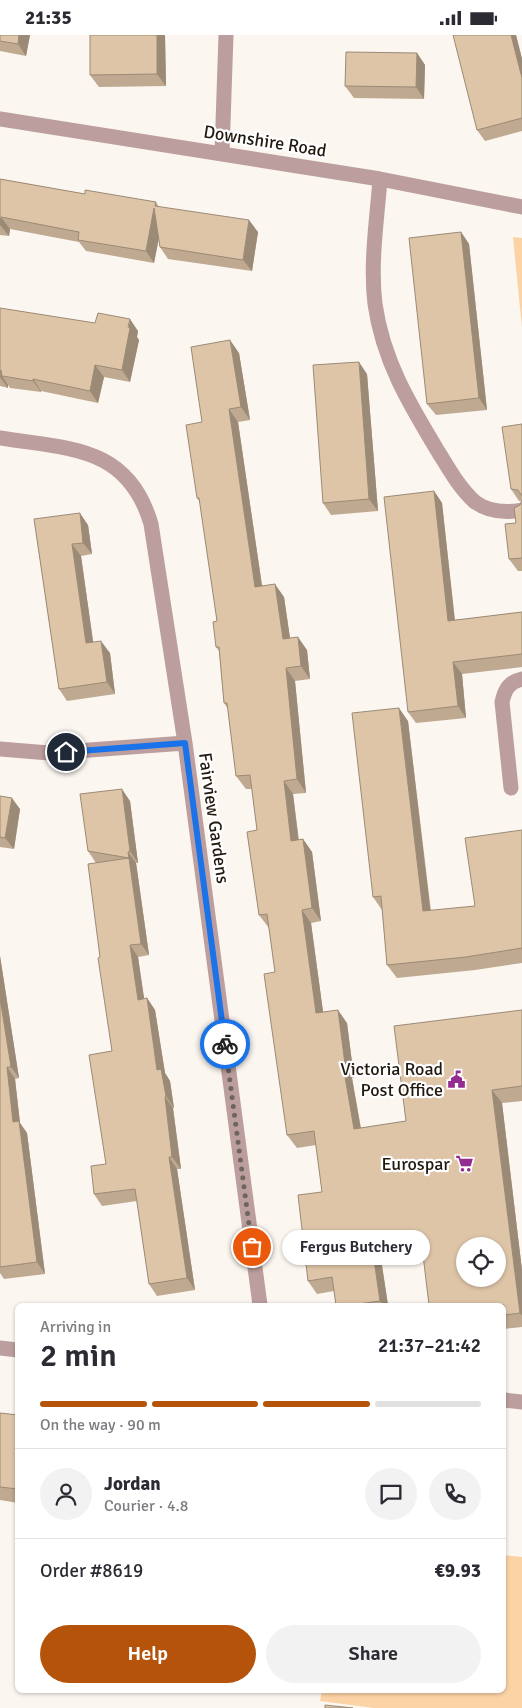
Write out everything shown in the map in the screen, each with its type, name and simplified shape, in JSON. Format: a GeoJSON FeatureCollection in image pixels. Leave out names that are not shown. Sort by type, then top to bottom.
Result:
{"type":"FeatureCollection","features":[{"type":"Feature","properties":{"kind":"street"},"geometry":{"type":"LineString","coordinates":[[222,153],[226,35]]}},
{"type":"Feature","properties":{"kind":"street","name":"Downshire Road"},"geometry":{"type":"LineString","coordinates":[[0,119],[380,179],[522,207]]}},
{"type":"Feature","properties":{"kind":"street"},"geometry":{"type":"LineString","coordinates":[[380,179],[373,261],[375,297],[380,327],[395,375],[407,400],[466,493],[475,502],[491,509],[506,512],[522,510]]}},
{"type":"Feature","properties":{"kind":"street","name":"Fairview Gardens"},"geometry":{"type":"LineString","coordinates":[[0,438],[76,450],[102,459],[118,470],[138,492],[146,507],[151,524],[185,743],[260,1303]]}},
{"type":"Feature","properties":{"kind":"street"},"geometry":{"type":"LineString","coordinates":[[511,788],[502,702],[504,692],[510,684],[522,679]]}},
{"type":"Feature","properties":{"kind":"street"},"geometry":{"type":"LineString","coordinates":[[0,749],[49,753],[185,743]]}},
{"type":"Feature","properties":{"kind":"street"},"geometry":{"type":"LineString","coordinates":[[0,1348],[15,1350]]}},
{"type":"Feature","properties":{"kind":"street"},"geometry":{"type":"LineString","coordinates":[[506,1400],[522,1402]]}},
{"type":"Feature","properties":{"kind":"shaded area"},"geometry":{"type":"Polygon","coordinates":[[[513,237],[522,238],[522,328],[513,237]]]}},
{"type":"Feature","properties":{"kind":"shaded area"},"geometry":{"type":"Polygon","coordinates":[[[506,1555],[522,1557],[522,1708],[374,1708],[320,1701],[321,1693],[506,1693],[506,1555]]]}},
{"type":"Feature","properties":{"kind":"building"},"geometry":{"type":"Polygon","coordinates":[[[0,35],[19,35],[18,44],[0,41],[0,35]]]}},
{"type":"Feature","properties":{"kind":"building"},"geometry":{"type":"Polygon","coordinates":[[[90,35],[157,35],[157,74],[90,75],[90,35]]]}},
{"type":"Feature","properties":{"kind":"building"},"geometry":{"type":"Polygon","coordinates":[[[453,35],[511,35],[522,78],[522,118],[477,130],[453,35]]]}},
{"type":"Feature","properties":{"kind":"building"},"geometry":{"type":"Polygon","coordinates":[[[346,52],[417,53],[416,87],[345,86],[346,52]]]}},
{"type":"Feature","properties":{"kind":"building"},"geometry":{"type":"Polygon","coordinates":[[[0,179],[85,194],[85,190],[156,202],[155,206],[249,220],[243,260],[160,247],[154,208],[146,251],[78,240],[79,232],[1,217],[0,225],[0,179]]]}},
{"type":"Feature","properties":{"kind":"building"},"geometry":{"type":"Polygon","coordinates":[[[461,232],[479,398],[427,404],[409,238],[461,232]]]}},
{"type":"Feature","properties":{"kind":"building"},"geometry":{"type":"Polygon","coordinates":[[[0,308],[95,323],[98,313],[130,319],[122,370],[95,365],[90,391],[33,379],[33,381],[2,376],[1,370],[0,374],[0,308]]]}},
{"type":"Feature","properties":{"kind":"building"},"geometry":{"type":"Polygon","coordinates":[[[230,340],[241,407],[229,409],[255,587],[275,584],[283,639],[298,637],[301,666],[286,668],[297,779],[284,781],[291,841],[303,839],[312,908],[302,910],[316,1013],[338,1010],[345,1064],[343,1065],[354,1129],[406,1121],[394,1026],[522,1010],[522,1086],[492,1090],[520,1313],[506,1315],[506,1303],[429,1303],[421,1238],[372,1246],[380,1301],[336,1303],[332,1277],[308,1281],[298,1195],[322,1192],[314,1131],[287,1135],[264,974],[275,972],[267,914],[259,915],[247,832],[257,830],[250,775],[236,776],[227,703],[224,703],[219,647],[216,647],[213,622],[217,621],[186,425],[202,422],[191,347],[230,340]]]}},
{"type":"Feature","properties":{"kind":"building"},"geometry":{"type":"Polygon","coordinates":[[[359,362],[369,499],[323,503],[313,365],[359,362]]]}},
{"type":"Feature","properties":{"kind":"building"},"geometry":{"type":"Polygon","coordinates":[[[522,424],[522,496],[518,490],[511,489],[502,427],[522,424]]]}},
{"type":"Feature","properties":{"kind":"building"},"geometry":{"type":"Polygon","coordinates":[[[434,491],[448,621],[522,612],[522,654],[453,662],[458,706],[408,712],[384,497],[434,491]]]}},
{"type":"Feature","properties":{"kind":"building"},"geometry":{"type":"Polygon","coordinates":[[[522,500],[522,558],[509,559],[505,524],[516,523],[514,508],[520,505],[522,500]]]}},
{"type":"Feature","properties":{"kind":"building"},"geometry":{"type":"Polygon","coordinates":[[[80,513],[83,543],[72,544],[86,643],[101,641],[107,682],[59,689],[34,519],[80,513]]]}},
{"type":"Feature","properties":{"kind":"building"},"geometry":{"type":"Polygon","coordinates":[[[399,708],[423,911],[475,906],[465,838],[522,830],[522,948],[466,957],[387,965],[381,896],[373,897],[352,713],[399,708]]]}},
{"type":"Feature","properties":{"kind":"building"},"geometry":{"type":"Polygon","coordinates":[[[122,789],[130,851],[128,852],[129,858],[88,851],[80,794],[122,789]]]}},
{"type":"Feature","properties":{"kind":"building"},"geometry":{"type":"Polygon","coordinates":[[[0,796],[12,798],[5,838],[0,837],[0,796]]]}},
{"type":"Feature","properties":{"kind":"building"},"geometry":{"type":"Polygon","coordinates":[[[129,858],[141,944],[130,945],[138,1000],[147,998],[157,1070],[161,1069],[166,1096],[172,1157],[169,1157],[187,1278],[149,1284],[135,1189],[94,1194],[91,1166],[106,1164],[89,1055],[112,1051],[98,958],[100,957],[88,864],[129,858]]]}},
{"type":"Feature","properties":{"kind":"building"},"geometry":{"type":"Polygon","coordinates":[[[0,998],[11,1067],[7,1067],[13,1122],[19,1121],[37,1262],[0,1267],[0,998]]]}},
{"type":"Feature","properties":{"kind":"building"},"geometry":{"type":"Polygon","coordinates":[[[0,1413],[15,1415],[15,1489],[0,1487],[0,1413]]]}},
{"type":"Feature","properties":{"kind":"building"},"geometry":{"type":"Polygon","coordinates":[[[325,1705],[353,1708],[325,1708],[325,1705]]]}},
{"type":"Feature","properties":{"kind":"way so far"},"geometry":{"type":"LineString","coordinates":[[225,1044],[252,1247]]}},
{"type":"Feature","properties":{"kind":"place","name":"Victoria Road Post Office"},"geometry":{"type":"Point","coordinates":[457,1079]}},
{"type":"Feature","properties":{"kind":"place","name":"Eurospar"},"geometry":{"type":"Point","coordinates":[464,1164]}},
{"type":"Feature","properties":{"kind":"place","name":"Fergus Butchery"},"geometry":{"type":"Point","coordinates":[252,1247]}},
{"type":"Feature","properties":{"kind":"route"},"geometry":{"type":"LineString","coordinates":[[66,752],[185,743],[225,1044]]}}]}
